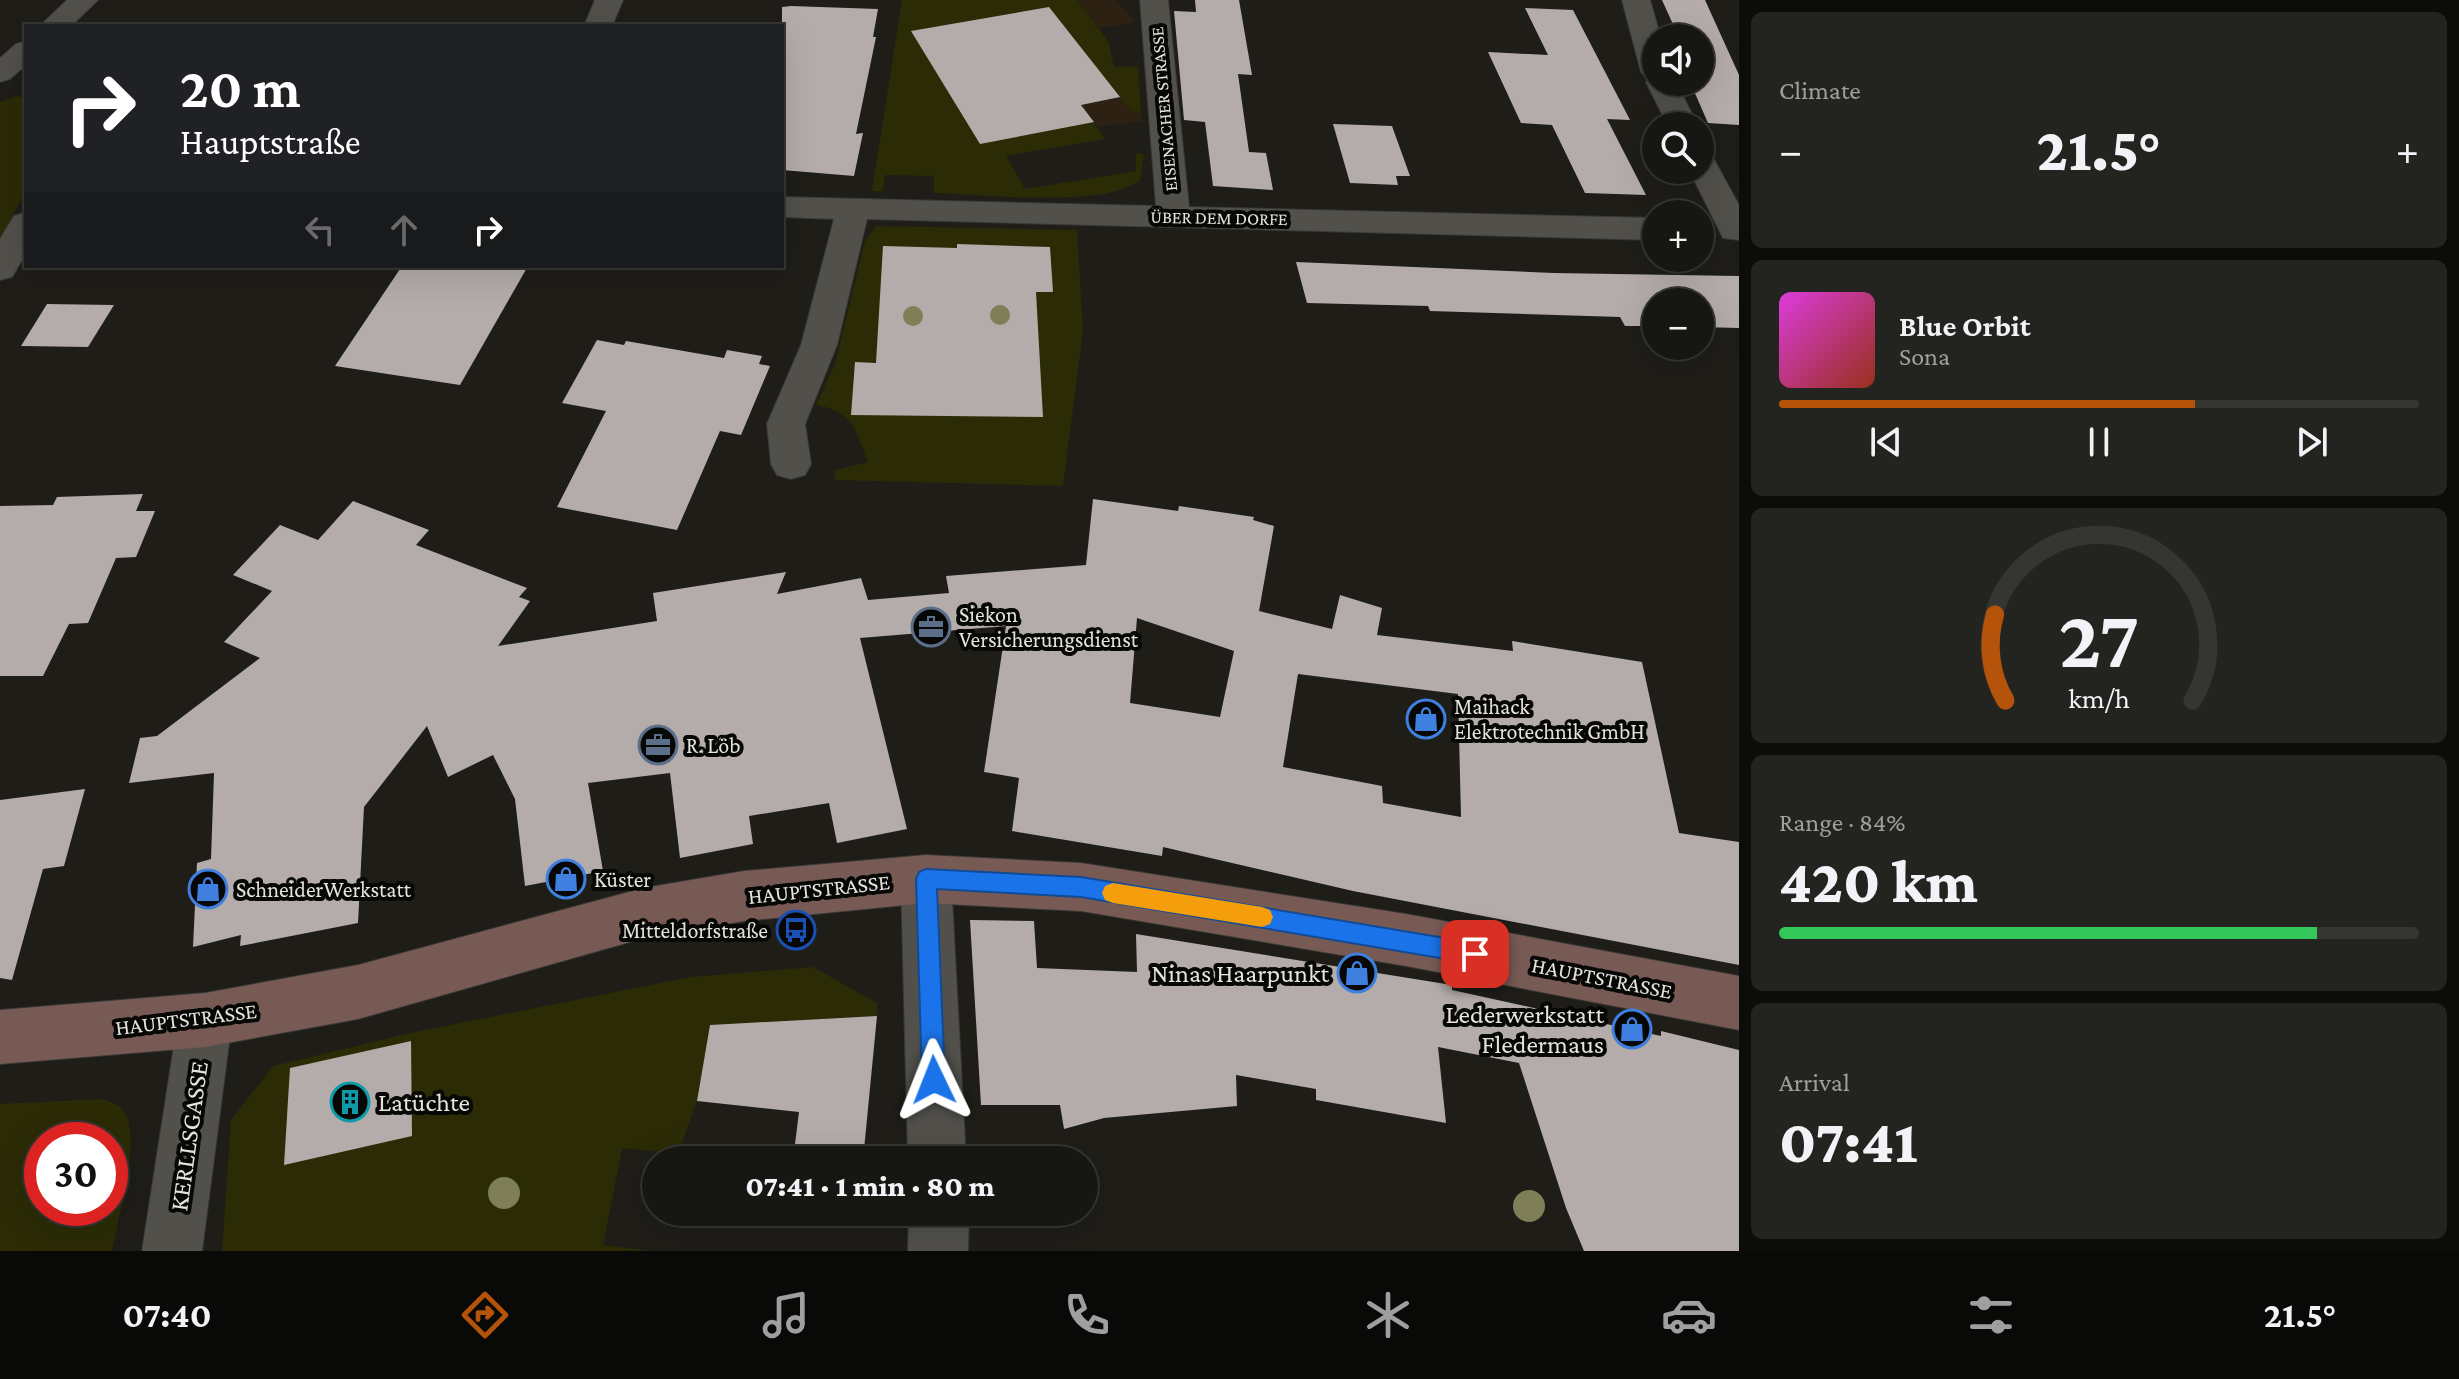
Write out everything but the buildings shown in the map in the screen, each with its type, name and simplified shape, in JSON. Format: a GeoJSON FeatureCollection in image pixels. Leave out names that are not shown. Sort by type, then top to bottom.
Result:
{"type":"FeatureCollection","features":[{"type":"Feature","properties":{"kind":"main road","name":"HAUPTSTRASSE"},"geometry":{"type":"LineString","coordinates":[[0,1037],[205,1020],[358,992],[644,913],[744,896],[926,879],[1081,887],[1406,940],[1739,1003]]}},
{"type":"Feature","properties":{"kind":"street"},"geometry":{"type":"LineString","coordinates":[[56,24],[84,0]]}},
{"type":"Feature","properties":{"kind":"street"},"geometry":{"type":"LineString","coordinates":[[599,24],[609,0]]}},
{"type":"Feature","properties":{"kind":"street","name":"EISENACHER STRASSE"},"geometry":{"type":"LineString","coordinates":[[1154,0],[1173,217]]}},
{"type":"Feature","properties":{"kind":"street"},"geometry":{"type":"LineString","coordinates":[[1636,0],[1643,24]]}},
{"type":"Feature","properties":{"kind":"street"},"geometry":{"type":"LineString","coordinates":[[1712,184],[1737,230],[1714,230]]}},
{"type":"Feature","properties":{"kind":"street","name":"ÜBER DEM DORFE"},"geometry":{"type":"LineString","coordinates":[[784,207],[1642,229]]}},
{"type":"Feature","properties":{"kind":"street"},"geometry":{"type":"LineString","coordinates":[[791,464],[786,424],[819,345],[835,292],[853,209]]}},
{"type":"Feature","properties":{"kind":"street"},"geometry":{"type":"LineString","coordinates":[[0,269],[24,227]]}},
{"type":"Feature","properties":{"kind":"street"},"geometry":{"type":"LineString","coordinates":[[926,879],[936,1146]]}},
{"type":"Feature","properties":{"kind":"street","name":"KERLLSGASSE"},"geometry":{"type":"LineString","coordinates":[[172,1251],[205,1020]]}},
{"type":"Feature","properties":{"kind":"street"},"geometry":{"type":"LineString","coordinates":[[938,1251],[939,1226]]}},
{"type":"Feature","properties":{"kind":"shaded area"},"geometry":{"type":"Polygon","coordinates":[[[902,0],[1077,0],[1108,41],[1114,67],[1138,66],[1141,113],[1126,105],[1107,81],[1069,88],[1105,139],[1006,156],[1025,189],[1136,171],[1136,153],[1144,154],[1140,180],[1123,189],[1100,194],[1042,198],[934,193],[934,176],[885,175],[883,191],[872,191],[902,0]]]}},
{"type":"Feature","properties":{"kind":"shaded area"},"geometry":{"type":"Polygon","coordinates":[[[1077,0],[1116,0],[1135,22],[1099,28],[1077,0]]]}},
{"type":"Feature","properties":{"kind":"shaded area"},"geometry":{"type":"Polygon","coordinates":[[[1107,81],[1126,105],[1141,113],[1142,121],[1097,127],[1069,88],[1107,81]]]}},
{"type":"Feature","properties":{"kind":"shaded area"},"geometry":{"type":"Polygon","coordinates":[[[16,96],[24,98],[24,194],[0,240],[0,102],[16,96]]]}},
{"type":"Feature","properties":{"kind":"shaded area"},"geometry":{"type":"Polygon","coordinates":[[[876,226],[1077,230],[1083,331],[1063,486],[835,480],[835,470],[868,462],[856,431],[846,417],[816,405],[835,364],[865,241],[876,226]]]}},
{"type":"Feature","properties":{"kind":"shaded area"},"geometry":{"type":"Polygon","coordinates":[[[813,967],[877,1003],[877,1016],[710,1025],[697,1101],[681,1146],[642,1146],[642,1150],[622,1148],[603,1245],[651,1251],[222,1251],[231,1120],[273,1066],[410,1033],[691,977],[813,967]]]}},
{"type":"Feature","properties":{"kind":"shaded area"},"geometry":{"type":"Polygon","coordinates":[[[103,1099],[123,1110],[127,1117],[130,1131],[128,1171],[128,1122],[24,1122],[24,1226],[117,1226],[112,1251],[0,1251],[0,1104],[103,1099]]]}},
{"type":"Feature","properties":{"kind":"slow traffic"},"geometry":{"type":"LineString","coordinates":[[1113,893],[1262,917]]}},
{"type":"Feature","properties":{"kind":"place","name":"Siekon Versicherungsdienst"},"geometry":{"type":"Point","coordinates":[931,627]}},
{"type":"Feature","properties":{"kind":"place","name":"Maihack Elektrotechnik GmbH"},"geometry":{"type":"Point","coordinates":[1426,719]}},
{"type":"Feature","properties":{"kind":"place","name":"R. Löb"},"geometry":{"type":"Point","coordinates":[658,745]}},
{"type":"Feature","properties":{"kind":"place","name":"Küster"},"geometry":{"type":"Point","coordinates":[566,879]}},
{"type":"Feature","properties":{"kind":"place","name":"SchneiderWerkstatt"},"geometry":{"type":"Point","coordinates":[208,889]}},
{"type":"Feature","properties":{"kind":"place","name":"Mitteldorfstraße"},"geometry":{"type":"Point","coordinates":[796,930]}},
{"type":"Feature","properties":{"kind":"place","name":"Ninas Haarpunkt"},"geometry":{"type":"Point","coordinates":[1357,973]}},
{"type":"Feature","properties":{"kind":"place","name":"Lederwerkstatt Fledermaus"},"geometry":{"type":"Point","coordinates":[1632,1029]}},
{"type":"Feature","properties":{"kind":"place","name":"Latüchte"},"geometry":{"type":"Point","coordinates":[350,1102]}},
{"type":"Feature","properties":{"kind":"route"},"geometry":{"type":"LineString","coordinates":[[934,1080],[926,879],[1081,887],[1475,954]]}}]}
